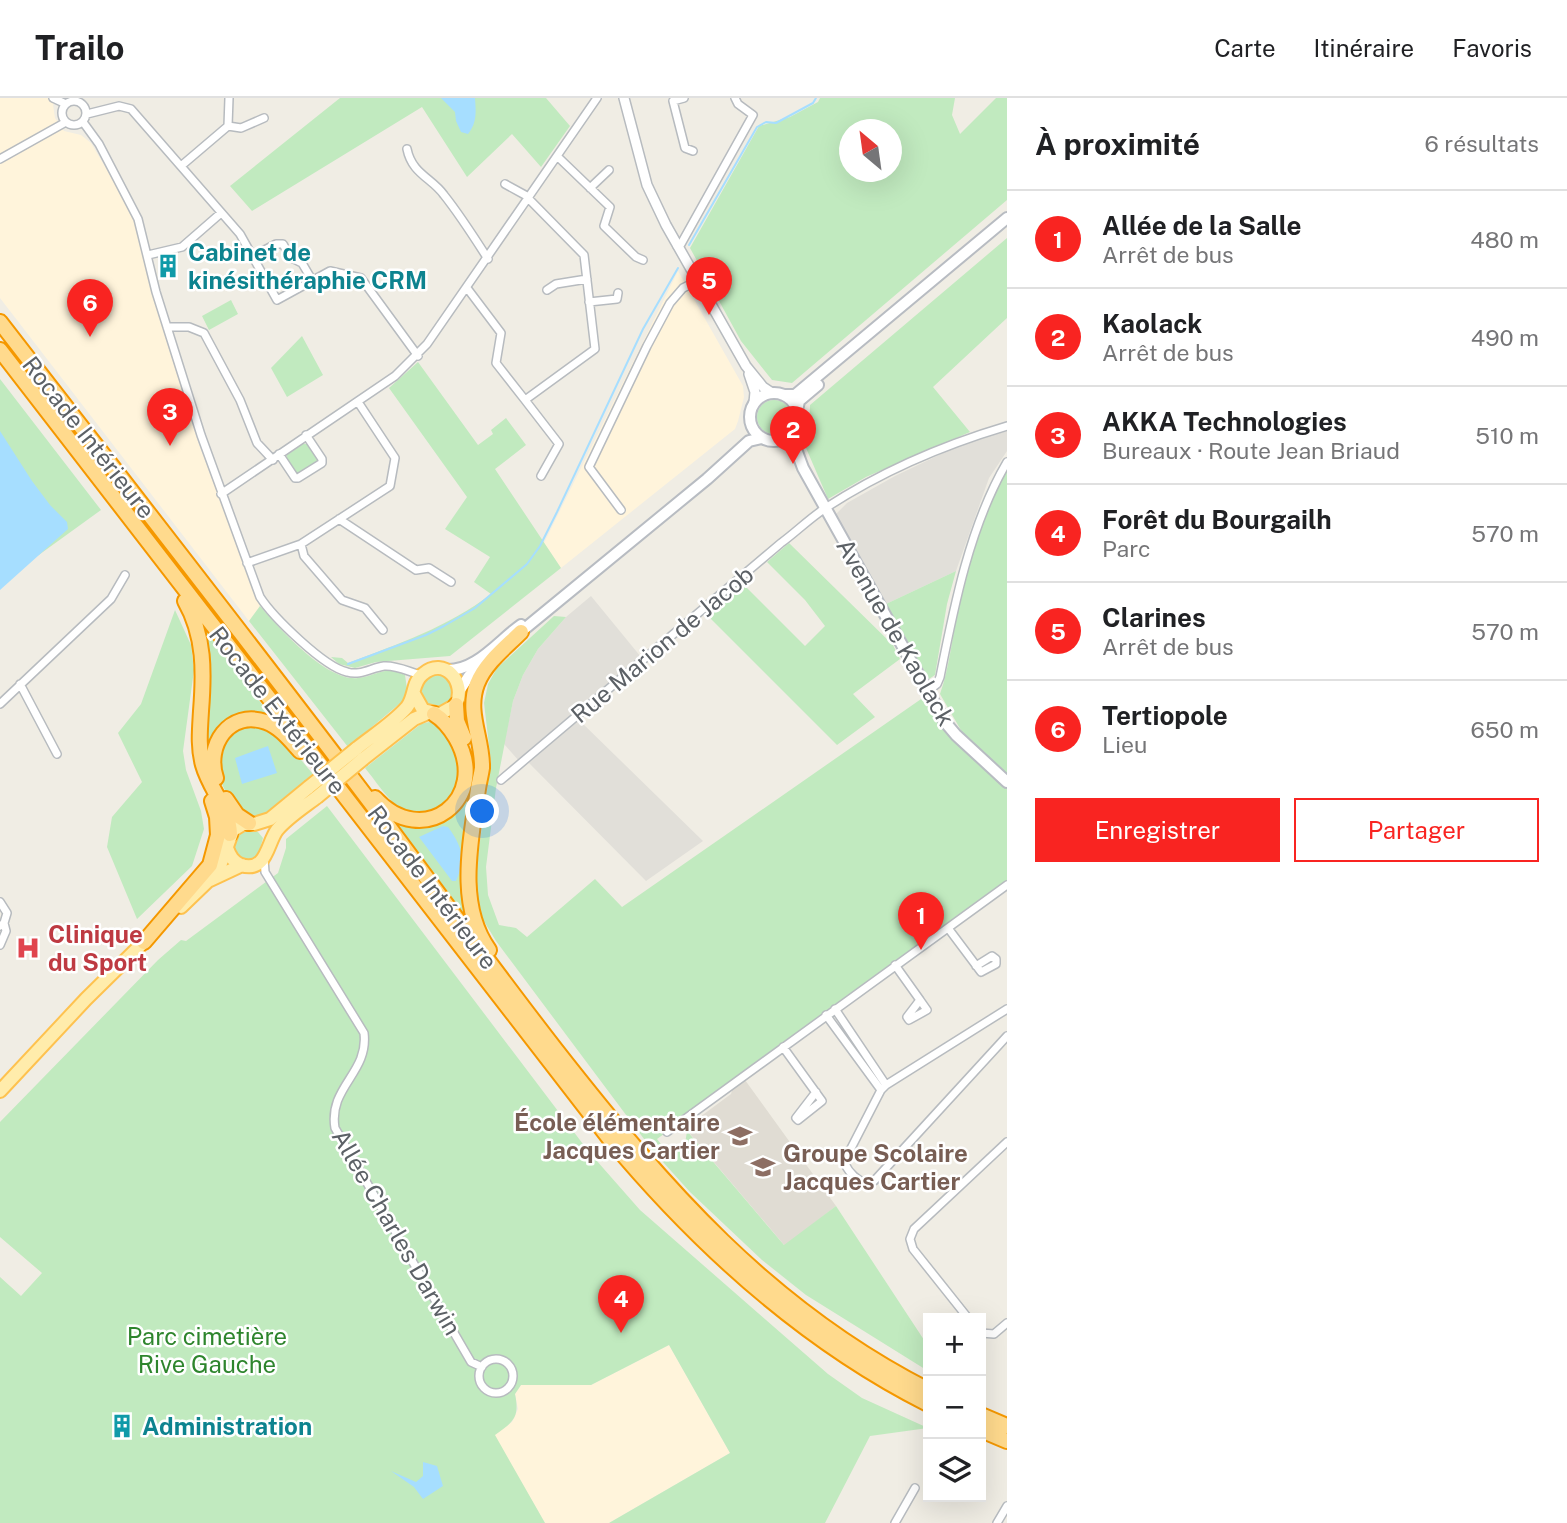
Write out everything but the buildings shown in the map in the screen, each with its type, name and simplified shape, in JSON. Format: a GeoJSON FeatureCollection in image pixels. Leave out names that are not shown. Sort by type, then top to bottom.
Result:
{"type":"FeatureCollection","features":[{"type":"Feature","properties":{"kind":"highway","name":"Rocade Intérieure"},"geometry":{"type":"LineString","coordinates":[[0,321],[634,1148],[718,1238],[762,1278],[810,1316],[923,1387]]}},
{"type":"Feature","properties":{"kind":"highway","name":"Rocade Extérieure"},"geometry":{"type":"LineString","coordinates":[[0,349],[593,1117],[661,1199],[721,1259],[784,1312],[838,1351],[923,1401]]}},
{"type":"Feature","properties":{"kind":"highway"},"geometry":{"type":"LineString","coordinates":[[159,555],[160,566],[186,604],[197,630],[203,667],[200,748],[203,765],[226,813],[228,841]]}},
{"type":"Feature","properties":{"kind":"highway"},"geometry":{"type":"LineString","coordinates":[[522,632],[485,668],[473,696],[472,709],[481,760],[469,871],[470,905],[486,945],[538,1017],[541,1030]]}},
{"type":"Feature","properties":{"kind":"highway"},"geometry":{"type":"LineString","coordinates":[[456,705],[457,721],[474,763],[478,787]]}},
{"type":"Feature","properties":{"kind":"highway"},"geometry":{"type":"LineString","coordinates":[[298,709],[384,807],[401,817],[419,821],[445,812],[458,799],[465,785],[467,771],[459,743],[448,725],[431,714]]}},
{"type":"Feature","properties":{"kind":"highway"},"geometry":{"type":"LineString","coordinates":[[252,824],[237,815],[213,771],[215,745],[218,738],[231,726],[247,720],[258,720],[274,726],[312,765],[336,784]]}},
{"type":"Feature","properties":{"kind":"highway"},"geometry":{"type":"LineString","coordinates":[[144,942],[205,873],[216,848],[217,817],[198,767],[197,736],[200,722]]}},
{"type":"Feature","properties":{"kind":"highway"},"geometry":{"type":"LineString","coordinates":[[986,1417],[1007,1426]]}},
{"type":"Feature","properties":{"kind":"highway"},"geometry":{"type":"LineString","coordinates":[[986,1432],[1007,1441]]}},
{"type":"Feature","properties":{"kind":"main road"},"geometry":{"type":"LineString","coordinates":[[707,479],[727,451],[748,432],[754,403],[765,395],[794,395],[1007,218]]}},
{"type":"Feature","properties":{"kind":"main road"},"geometry":{"type":"LineString","coordinates":[[359,754],[414,719],[446,713],[456,705],[468,676],[750,441],[762,438],[775,441],[793,430],[799,401],[1007,227]]}},
{"type":"Feature","properties":{"kind":"main road"},"geometry":{"type":"LineString","coordinates":[[778,394],[789,399],[797,411]]}},
{"type":"Feature","properties":{"kind":"main road"},"geometry":{"type":"LineString","coordinates":[[751,424],[762,438]]}},
{"type":"Feature","properties":{"kind":"main road","name":"Avenue de Kaolack"},"geometry":{"type":"LineString","coordinates":[[793,430],[793,441],[803,468],[824,509],[945,722],[1007,782]]}},
{"type":"Feature","properties":{"kind":"main road","name":"Avenue de Kaolack"},"geometry":{"type":"LineString","coordinates":[[775,441],[784,445],[803,468]]}},
{"type":"Feature","properties":{"kind":"main road"},"geometry":{"type":"LineString","coordinates":[[0,1091],[86,999],[209,880],[238,826],[270,820],[313,792],[359,754],[405,709],[417,684],[430,670],[463,668],[558,600]]}},
{"type":"Feature","properties":{"kind":"main road"},"geometry":{"type":"LineString","coordinates":[[445,670],[455,677],[460,690]]}},
{"type":"Feature","properties":{"kind":"main road"},"geometry":{"type":"LineString","coordinates":[[417,684],[419,706],[431,714]]}},
{"type":"Feature","properties":{"kind":"main road"},"geometry":{"type":"LineString","coordinates":[[209,880],[256,865],[278,829],[313,792]]}},
{"type":"Feature","properties":{"kind":"main road"},"geometry":{"type":"LineString","coordinates":[[252,824],[265,832],[270,844]]}},
{"type":"Feature","properties":{"kind":"main road"},"geometry":{"type":"LineString","coordinates":[[228,841],[232,858],[256,865]]}},
{"type":"Feature","properties":{"kind":"street"},"geometry":{"type":"LineString","coordinates":[[53,98],[66,104]]}},
{"type":"Feature","properties":{"kind":"street"},"geometry":{"type":"LineString","coordinates":[[181,166],[228,126],[229,98]]}},
{"type":"Feature","properties":{"kind":"street"},"geometry":{"type":"LineString","coordinates":[[221,494],[358,402],[418,356],[488,259],[597,98]]}},
{"type":"Feature","properties":{"kind":"street"},"geometry":{"type":"LineString","coordinates":[[624,98],[647,184],[677,246],[746,366],[763,387],[778,394]]}},
{"type":"Feature","properties":{"kind":"street"},"geometry":{"type":"LineString","coordinates":[[684,98],[673,99],[685,149],[693,151]]}},
{"type":"Feature","properties":{"kind":"street"},"geometry":{"type":"LineString","coordinates":[[677,246],[681,244],[753,115],[738,104],[735,98]]}},
{"type":"Feature","properties":{"kind":"street"},"geometry":{"type":"LineString","coordinates":[[417,684],[407,671],[386,666],[361,673],[348,673],[335,668],[276,619],[260,597],[221,494],[167,327],[136,214],[85,118],[84,106],[80,100],[66,104],[62,116],[74,125],[85,118],[126,106],[131,109],[240,234],[277,300],[330,271],[361,278],[418,356]]}},
{"type":"Feature","properties":{"kind":"street"},"geometry":{"type":"LineString","coordinates":[[228,126],[241,128],[264,118]]}},
{"type":"Feature","properties":{"kind":"street"},"geometry":{"type":"LineString","coordinates":[[0,159],[66,121]]}},
{"type":"Feature","properties":{"kind":"street"},"geometry":{"type":"LineString","coordinates":[[407,149],[409,157],[424,178],[442,191],[488,259]]}},
{"type":"Feature","properties":{"kind":"street"},"geometry":{"type":"LineString","coordinates":[[558,157],[610,207],[604,226],[636,257],[643,260]]}},
{"type":"Feature","properties":{"kind":"street"},"geometry":{"type":"LineString","coordinates":[[590,188],[609,170]]}},
{"type":"Feature","properties":{"kind":"street"},"geometry":{"type":"LineString","coordinates":[[505,184],[525,195],[584,255],[595,349],[525,400]]}},
{"type":"Feature","properties":{"kind":"street"},"geometry":{"type":"LineString","coordinates":[[148,255],[182,247],[221,213]]}},
{"type":"Feature","properties":{"kind":"street"},"geometry":{"type":"LineString","coordinates":[[251,257],[276,244],[283,244],[290,257],[302,263],[312,280]]}},
{"type":"Feature","properties":{"kind":"street"},"geometry":{"type":"LineString","coordinates":[[547,290],[556,284],[587,279]]}},
{"type":"Feature","properties":{"kind":"street"},"geometry":{"type":"LineString","coordinates":[[621,510],[589,467],[670,303],[683,288],[696,281]]}},
{"type":"Feature","properties":{"kind":"street"},"geometry":{"type":"LineString","coordinates":[[467,288],[500,333],[496,363],[559,444],[541,476]]}},
{"type":"Feature","properties":{"kind":"street"},"geometry":{"type":"LineString","coordinates":[[589,302],[617,299],[618,293]]}},
{"type":"Feature","properties":{"kind":"street"},"geometry":{"type":"LineString","coordinates":[[167,327],[189,327],[204,333],[240,400],[257,443],[276,457],[295,478],[321,463],[322,459],[306,435]]}},
{"type":"Feature","properties":{"kind":"street"},"geometry":{"type":"LineString","coordinates":[[746,366],[755,391],[754,403]]}},
{"type":"Feature","properties":{"kind":"street"},"geometry":{"type":"LineString","coordinates":[[247,563],[301,544],[390,486],[395,458],[358,402]]}},
{"type":"Feature","properties":{"kind":"street","name":"Rue Marion de Jacob"},"geometry":{"type":"LineString","coordinates":[[502,780],[824,509],[894,470],[963,439],[1007,426]]}},
{"type":"Feature","properties":{"kind":"street"},"geometry":{"type":"LineString","coordinates":[[928,691],[937,684],[940,677],[953,610],[974,541],[996,481],[1007,462]]}},
{"type":"Feature","properties":{"kind":"street"},"geometry":{"type":"LineString","coordinates":[[340,519],[415,570],[429,568],[451,582]]}},
{"type":"Feature","properties":{"kind":"street"},"geometry":{"type":"LineString","coordinates":[[301,544],[304,556],[342,600],[365,608],[383,630]]}},
{"type":"Feature","properties":{"kind":"street"},"geometry":{"type":"LineString","coordinates":[[0,704],[111,599],[125,575]]}},
{"type":"Feature","properties":{"kind":"street"},"geometry":{"type":"LineString","coordinates":[[20,684],[57,754]]}},
{"type":"Feature","properties":{"kind":"street","name":"Allée Charles Darwin"},"geometry":{"type":"LineString","coordinates":[[256,865],[364,1033],[363,1055],[337,1100],[333,1113],[335,1128],[471,1362],[482,1367]]}},
{"type":"Feature","properties":{"kind":"street"},"geometry":{"type":"LineString","coordinates":[[667,1132],[1007,885]]}},
{"type":"Feature","properties":{"kind":"street"},"geometry":{"type":"LineString","coordinates":[[0,902],[7,913],[2,924],[6,931],[0,945]]}},
{"type":"Feature","properties":{"kind":"street"},"geometry":{"type":"LineString","coordinates":[[948,928],[976,966]]}},
{"type":"Feature","properties":{"kind":"street"},"geometry":{"type":"LineString","coordinates":[[895,965],[920,1000]]}},
{"type":"Feature","properties":{"kind":"street"},"geometry":{"type":"LineString","coordinates":[[835,1009],[884,1088]]}},
{"type":"Feature","properties":{"kind":"street"},"geometry":{"type":"LineString","coordinates":[[1007,1009],[884,1088],[845,1164],[861,1182],[867,1184],[874,1181],[1007,1036]]}},
{"type":"Feature","properties":{"kind":"street"},"geometry":{"type":"LineString","coordinates":[[826,1015],[884,1088]]}},
{"type":"Feature","properties":{"kind":"street"},"geometry":{"type":"LineString","coordinates":[[783,1047],[816,1092]]}},
{"type":"Feature","properties":{"kind":"street"},"geometry":{"type":"LineString","coordinates":[[964,1313],[913,1249],[910,1239],[914,1228],[1007,1142]]}},
{"type":"Feature","properties":{"kind":"street"},"geometry":{"type":"LineString","coordinates":[[986,1333],[994,1334],[1007,1323]]}},
{"type":"Feature","properties":{"kind":"street"},"geometry":{"type":"LineString","coordinates":[[492,1360],[506,1362],[513,1372],[511,1384],[497,1393],[486,1389],[480,1379],[482,1367],[492,1360]]}},
{"type":"Feature","properties":{"kind":"street"},"geometry":{"type":"LineString","coordinates":[[897,1523],[915,1488]]}},
{"type":"Feature","properties":{"kind":"street"},"geometry":{"type":"LineString","coordinates":[[997,1523],[1007,1506]]}},
{"type":"Feature","properties":{"kind":"shaded area"},"geometry":{"type":"Polygon","coordinates":[[[0,98],[59,98],[53,105],[55,118],[64,131],[81,135],[91,143],[137,228],[164,333],[198,442],[260,606],[249,621],[0,298],[0,98]]]}},
{"type":"Feature","properties":{"kind":"shaded area"},"geometry":{"type":"Polygon","coordinates":[[[678,271],[743,386],[744,397],[735,429],[561,568],[544,543],[678,271]]]}},
{"type":"Feature","properties":{"kind":"shaded area"},"geometry":{"type":"Polygon","coordinates":[[[1007,431],[1007,451],[989,478],[956,571],[886,604],[836,514],[847,503],[895,476],[962,444],[1007,431]]]}},
{"type":"Feature","properties":{"kind":"shaded area"},"geometry":{"type":"Polygon","coordinates":[[[591,596],[641,657],[519,761],[504,744],[513,701],[523,675],[538,649],[566,617],[591,596]]]}},
{"type":"Feature","properties":{"kind":"shaded area"},"geometry":{"type":"Polygon","coordinates":[[[579,720],[703,841],[646,881],[529,763],[579,720]]]}},
{"type":"Feature","properties":{"kind":"shaded area","name":"Groupe Scolaire Jacques Cartier"},"geometry":{"type":"Polygon","coordinates":[[[745,1080],[836,1206],[785,1246],[685,1128],[731,1094],[733,1087],[745,1080]]]}},
{"type":"Feature","properties":{"kind":"shaded area"},"geometry":{"type":"Polygon","coordinates":[[[669,1345],[730,1453],[609,1523],[545,1523],[494,1435],[512,1422],[518,1409],[515,1394],[521,1385],[591,1385],[669,1345]]]}},
{"type":"Feature","properties":{"kind":"green space"},"geometry":{"type":"Polygon","coordinates":[[[340,98],[546,98],[570,126],[541,167],[512,134],[467,177],[422,107],[252,211],[230,186],[340,98]]]}},
{"type":"Feature","properties":{"kind":"green space"},"geometry":{"type":"Polygon","coordinates":[[[820,98],[955,98],[952,115],[960,134],[996,98],[1007,98],[1007,200],[792,383],[772,380],[741,341],[690,248],[759,126],[790,117],[818,102],[820,98]]]}},
{"type":"Feature","properties":{"kind":"green space"},"geometry":{"type":"Polygon","coordinates":[[[1007,238],[1007,318],[933,387],[970,432],[866,477],[828,499],[803,441],[809,431],[810,405],[1007,238]]]}},
{"type":"Feature","properties":{"kind":"green space"},"geometry":{"type":"Polygon","coordinates":[[[231,300],[238,314],[209,330],[202,316],[231,300]]]}},
{"type":"Feature","properties":{"kind":"green space"},"geometry":{"type":"Polygon","coordinates":[[[302,336],[323,375],[287,397],[271,368],[302,336]]]}},
{"type":"Feature","properties":{"kind":"green space"},"geometry":{"type":"Polygon","coordinates":[[[418,362],[478,445],[493,434],[491,430],[506,418],[526,445],[495,469],[561,568],[450,656],[376,662],[355,668],[339,664],[331,657],[342,658],[348,663],[385,649],[458,616],[491,594],[474,582],[490,557],[445,529],[467,497],[389,388],[418,362]]]}},
{"type":"Feature","properties":{"kind":"green space"},"geometry":{"type":"Polygon","coordinates":[[[0,379],[101,510],[0,583],[0,379]]]}},
{"type":"Feature","properties":{"kind":"green space"},"geometry":{"type":"Polygon","coordinates":[[[774,400],[786,405],[791,417],[786,429],[774,434],[762,429],[757,417],[762,405],[774,400]]]}},
{"type":"Feature","properties":{"kind":"green space"},"geometry":{"type":"Polygon","coordinates":[[[303,444],[308,444],[319,460],[295,475],[286,461],[287,455],[303,444]]]}},
{"type":"Feature","properties":{"kind":"green space"},"geometry":{"type":"Polygon","coordinates":[[[1007,470],[1007,774],[962,732],[940,694],[970,559],[990,502],[1007,470]]]}},
{"type":"Feature","properties":{"kind":"green space"},"geometry":{"type":"Polygon","coordinates":[[[789,543],[893,645],[900,659],[853,694],[875,717],[837,745],[705,613],[742,583],[805,646],[825,626],[805,600],[767,562],[789,543]]]}},
{"type":"Feature","properties":{"kind":"green space"},"geometry":{"type":"Polygon","coordinates":[[[956,571],[947,604],[935,675],[929,679],[886,604],[956,571]]]}},
{"type":"Feature","properties":{"kind":"green space"},"geometry":{"type":"Polygon","coordinates":[[[260,606],[304,652],[332,672],[358,678],[386,671],[405,675],[407,689],[404,700],[348,747],[249,621],[260,606]]]}},
{"type":"Feature","properties":{"kind":"green space"},"geometry":{"type":"Polygon","coordinates":[[[175,610],[191,645],[194,670],[183,751],[204,829],[192,866],[137,919],[107,847],[112,817],[142,782],[118,733],[141,704],[175,610]]]}},
{"type":"Feature","properties":{"kind":"green space"},"geometry":{"type":"Polygon","coordinates":[[[554,616],[566,617],[538,649],[523,675],[513,701],[496,788],[486,867],[488,895],[499,925],[516,928],[527,937],[595,879],[622,907],[924,697],[956,735],[1007,782],[1007,885],[657,1139],[664,1148],[681,1149],[685,1144],[687,1131],[784,1245],[836,1206],[923,1338],[923,1368],[806,1295],[762,1260],[690,1192],[653,1151],[496,941],[479,913],[475,877],[491,762],[484,703],[488,684],[497,668],[554,616]]]}},
{"type":"Feature","properties":{"kind":"green space"},"geometry":{"type":"Polygon","coordinates":[[[197,618],[276,723],[239,718],[207,766],[197,618]]]}},
{"type":"Feature","properties":{"kind":"green space"},"geometry":{"type":"Polygon","coordinates":[[[437,674],[449,679],[454,691],[449,703],[437,708],[425,703],[420,691],[425,679],[437,674]]]}},
{"type":"Feature","properties":{"kind":"green space"},"geometry":{"type":"Polygon","coordinates":[[[433,721],[445,732],[457,758],[459,778],[451,797],[435,810],[416,814],[406,812],[388,798],[365,768],[421,724],[433,721]]]}},
{"type":"Feature","properties":{"kind":"green space"},"geometry":{"type":"Polygon","coordinates":[[[243,725],[267,729],[276,734],[291,747],[313,774],[262,816],[246,813],[233,802],[223,786],[218,770],[225,736],[243,725]]]}},
{"type":"Feature","properties":{"kind":"green space"},"geometry":{"type":"Polygon","coordinates":[[[471,761],[473,783],[470,923],[387,814],[442,819],[471,761]]]}},
{"type":"Feature","properties":{"kind":"green space","name":"Parc cimetière Rive Gauche"},"geometry":{"type":"Polygon","coordinates":[[[327,806],[589,1152],[640,1210],[828,1374],[862,1398],[923,1426],[923,1429],[870,1436],[825,1523],[609,1523],[730,1453],[669,1345],[591,1385],[521,1385],[515,1394],[517,1409],[514,1419],[495,1435],[545,1523],[0,1523],[0,1277],[21,1296],[42,1273],[0,1237],[0,1122],[158,960],[181,940],[186,941],[278,873],[286,839],[327,806]]]}},
{"type":"Feature","properties":{"kind":"green space"},"geometry":{"type":"Polygon","coordinates":[[[252,829],[263,838],[261,854],[251,860],[244,859],[234,853],[232,842],[241,830],[252,829]]]}},
{"type":"Feature","properties":{"kind":"water"},"geometry":{"type":"Polygon","coordinates":[[[441,98],[475,98],[476,113],[468,134],[461,132],[455,112],[441,98]]]}},
{"type":"Feature","properties":{"kind":"water"},"geometry":{"type":"Polygon","coordinates":[[[0,431],[32,481],[67,522],[68,529],[0,590],[0,431]]]}},
{"type":"Feature","properties":{"kind":"water"},"geometry":{"type":"Polygon","coordinates":[[[268,746],[277,773],[242,784],[235,758],[268,746]]]}},
{"type":"Feature","properties":{"kind":"water"},"geometry":{"type":"Polygon","coordinates":[[[443,826],[448,827],[453,834],[461,853],[461,866],[456,881],[452,881],[419,837],[443,826]]]}},
{"type":"Feature","properties":{"kind":"water"},"geometry":{"type":"Polygon","coordinates":[[[423,1462],[437,1466],[443,1486],[423,1499],[414,1487],[391,1471],[416,1482],[423,1476],[423,1462]]]}},
{"type":"Feature","properties":{"kind":"waterway"},"geometry":{"type":"LineString","coordinates":[[689,245],[757,127],[766,122],[776,123],[813,103],[816,98]]}},
{"type":"Feature","properties":{"kind":"waterway"},"geometry":{"type":"LineString","coordinates":[[348,664],[444,626],[475,608],[527,564],[540,546],[557,512],[643,329],[678,268]]}},
{"type":"Feature","properties":{"kind":"place","name":"Cabinet de kinésithéraphie CRM"},"geometry":{"type":"Point","coordinates":[168,266]}},
{"type":"Feature","properties":{"kind":"place","name":"Clarines"},"geometry":{"type":"Point","coordinates":[709,315]}},
{"type":"Feature","properties":{"kind":"place","name":"Tertiopole"},"geometry":{"type":"Point","coordinates":[90,337]}},
{"type":"Feature","properties":{"kind":"place","name":"AKKA Technologies"},"geometry":{"type":"Point","coordinates":[170,446]}},
{"type":"Feature","properties":{"kind":"place","name":"Kaolack"},"geometry":{"type":"Point","coordinates":[793,464]}},
{"type":"Feature","properties":{"kind":"place","name":"Clinique du Sport"},"geometry":{"type":"Point","coordinates":[28,948]}},
{"type":"Feature","properties":{"kind":"place","name":"Allée de la Salle"},"geometry":{"type":"Point","coordinates":[921,950]}},
{"type":"Feature","properties":{"kind":"place","name":"École élémentaire Jacques Cartier"},"geometry":{"type":"Point","coordinates":[740,1136]}},
{"type":"Feature","properties":{"kind":"place","name":"Groupe Scolaire Jacques Cartier"},"geometry":{"type":"Point","coordinates":[763,1167]}},
{"type":"Feature","properties":{"kind":"place","name":"Forêt du Bourgailh"},"geometry":{"type":"Point","coordinates":[621,1333]}},
{"type":"Feature","properties":{"kind":"place","name":"Administration"},"geometry":{"type":"Point","coordinates":[122,1426]}}]}
